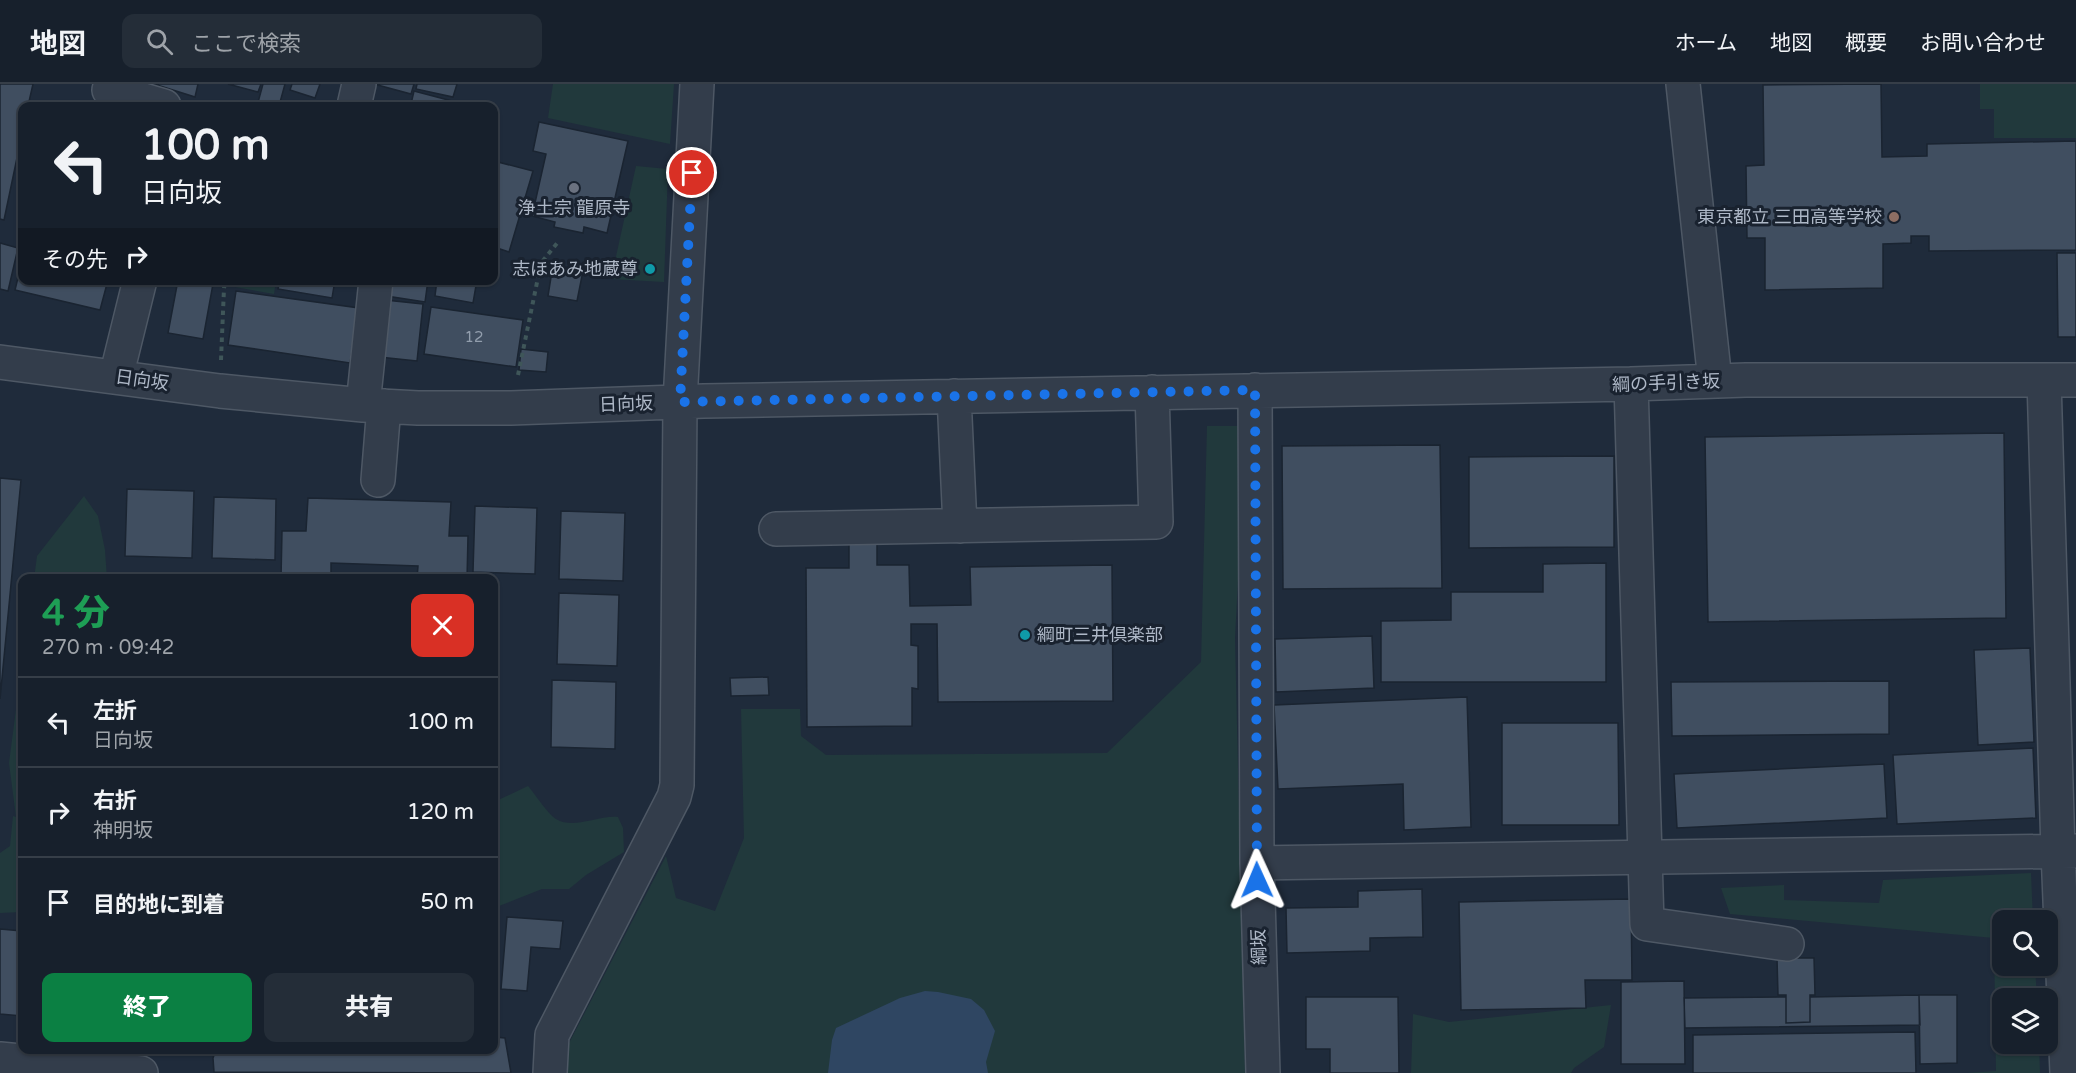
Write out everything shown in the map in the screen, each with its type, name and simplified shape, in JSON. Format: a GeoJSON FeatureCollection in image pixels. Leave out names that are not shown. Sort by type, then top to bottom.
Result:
{"type":"FeatureCollection","features":[{"type":"Feature","properties":{"kind":"street"},"geometry":{"type":"LineString","coordinates":[[111,84],[109,90],[150,102]]}},
{"type":"Feature","properties":{"kind":"street"},"geometry":{"type":"LineString","coordinates":[[355,102],[359,84]]}},
{"type":"Feature","properties":{"kind":"street"},"geometry":{"type":"LineString","coordinates":[[550,1073],[552,1035],[674,797],[677,785],[680,402],[698,84]]}},
{"type":"Feature","properties":{"kind":"street"},"geometry":{"type":"LineString","coordinates":[[1683,84],[1715,381]]}},
{"type":"Feature","properties":{"kind":"street"},"geometry":{"type":"LineString","coordinates":[[116,377],[139,285]]}},
{"type":"Feature","properties":{"kind":"street"},"geometry":{"type":"LineString","coordinates":[[376,285],[374,405],[378,480]]}},
{"type":"Feature","properties":{"kind":"street","name":"日向坂"},"geometry":{"type":"LineString","coordinates":[[0,362],[220,391],[374,405],[511,408],[680,402],[1255,390]]}},
{"type":"Feature","properties":{"kind":"street"},"geometry":{"type":"LineString","coordinates":[[2060,380],[2067,851],[2067,1073]]}},
{"type":"Feature","properties":{"kind":"street","name":"綱の手引き坂"},"geometry":{"type":"LineString","coordinates":[[1255,390],[1715,381],[2060,380]]}},
{"type":"Feature","properties":{"kind":"street"},"geometry":{"type":"LineString","coordinates":[[1631,384],[1647,924],[1787,944]]}},
{"type":"Feature","properties":{"kind":"street","name":"綱坂"},"geometry":{"type":"LineString","coordinates":[[1255,390],[1257,863],[1263,1073]]}},
{"type":"Feature","properties":{"kind":"street"},"geometry":{"type":"LineString","coordinates":[[776,530],[1156,522],[1152,392]]}},
{"type":"Feature","properties":{"kind":"street"},"geometry":{"type":"LineString","coordinates":[[954,396],[960,526]]}},
{"type":"Feature","properties":{"kind":"street"},"geometry":{"type":"LineString","coordinates":[[1257,863],[2067,851]]}},
{"type":"Feature","properties":{"kind":"street"},"geometry":{"type":"LineString","coordinates":[[0,1059],[40,1068],[141,1073]]}},
{"type":"Feature","properties":{"kind":"path"},"geometry":{"type":"LineString","coordinates":[[511,408],[541,263],[558,242]]}},
{"type":"Feature","properties":{"kind":"path"},"geometry":{"type":"LineString","coordinates":[[220,391],[225,285]]}},
{"type":"Feature","properties":{"kind":"green space"},"geometry":{"type":"Polygon","coordinates":[[[553,84],[674,84],[670,144],[548,118],[553,84]]]}},
{"type":"Feature","properties":{"kind":"green space"},"geometry":{"type":"Polygon","coordinates":[[[1980,84],[2076,84],[2076,138],[1994,138],[1994,109],[1980,109],[1980,84]]]}},
{"type":"Feature","properties":{"kind":"green space"},"geometry":{"type":"Polygon","coordinates":[[[636,166],[668,169],[664,282],[611,279],[636,166]]]}},
{"type":"Feature","properties":{"kind":"green space"},"geometry":{"type":"Polygon","coordinates":[[[236,285],[275,285],[274,294],[235,287],[236,285]]]}},
{"type":"Feature","properties":{"kind":"green space"},"geometry":{"type":"Polygon","coordinates":[[[1207,426],[1246,426],[1235,638],[1245,1073],[567,1073],[567,1047],[666,856],[676,898],[715,911],[744,838],[741,709],[800,709],[801,736],[826,755],[1107,753],[1201,662],[1207,426]]]}},
{"type":"Feature","properties":{"kind":"green space"},"geometry":{"type":"Polygon","coordinates":[[[84,496],[98,516],[105,550],[107,574],[35,574],[37,556],[84,496]]]}},
{"type":"Feature","properties":{"kind":"green space"},"geometry":{"type":"Polygon","coordinates":[[[18,694],[18,912],[0,913],[0,853],[10,846],[13,816],[16,817],[9,763],[18,694]]]}},
{"type":"Feature","properties":{"kind":"green space"},"geometry":{"type":"Polygon","coordinates":[[[528,786],[549,812],[563,822],[578,823],[618,817],[623,828],[624,852],[586,875],[569,889],[542,889],[498,906],[498,800],[528,786]]]}},
{"type":"Feature","properties":{"kind":"green space"},"geometry":{"type":"Polygon","coordinates":[[[2031,873],[2033,910],[1992,910],[1992,938],[1730,914],[1721,888],[1784,885],[1784,900],[1879,903],[1883,880],[2031,873]]]}},
{"type":"Feature","properties":{"kind":"green space"},"geometry":{"type":"Polygon","coordinates":[[[1995,976],[2036,976],[2036,988],[1995,988],[1995,976]]]}},
{"type":"Feature","properties":{"kind":"green space"},"geometry":{"type":"Polygon","coordinates":[[[1611,1005],[1604,1047],[1574,1068],[1571,1073],[1411,1073],[1413,1014],[1449,1022],[1611,1005]]]}},
{"type":"Feature","properties":{"kind":"green space"},"geometry":{"type":"Polygon","coordinates":[[[1996,1054],[2039,1054],[2040,1073],[1966,1073],[1996,1071],[1996,1054]]]}},
{"type":"Feature","properties":{"kind":"water"},"geometry":{"type":"Polygon","coordinates":[[[925,991],[971,999],[984,1010],[995,1031],[986,1062],[988,1073],[828,1073],[832,1040],[836,1028],[900,998],[925,991]]]}},
{"type":"Feature","properties":{"kind":"building"},"geometry":{"type":"Polygon","coordinates":[[[0,84],[33,84],[29,102],[18,102],[18,153],[4,220],[0,219],[0,84]]]}},
{"type":"Feature","properties":{"kind":"building"},"geometry":{"type":"Polygon","coordinates":[[[154,84],[198,84],[195,97],[154,84]]]}},
{"type":"Feature","properties":{"kind":"building"},"geometry":{"type":"Polygon","coordinates":[[[228,84],[261,84],[258,92],[228,84]]]}},
{"type":"Feature","properties":{"kind":"building"},"geometry":{"type":"Polygon","coordinates":[[[263,84],[285,84],[280,102],[258,102],[263,84]]]}},
{"type":"Feature","properties":{"kind":"building"},"geometry":{"type":"Polygon","coordinates":[[[292,84],[320,84],[315,98],[290,90],[292,84]]]}},
{"type":"Feature","properties":{"kind":"building"},"geometry":{"type":"Polygon","coordinates":[[[374,84],[414,84],[411,94],[374,84]]]}},
{"type":"Feature","properties":{"kind":"building"},"geometry":{"type":"Polygon","coordinates":[[[417,84],[457,84],[453,97],[416,89],[417,84]]]}},
{"type":"Feature","properties":{"kind":"building"},"geometry":{"type":"Polygon","coordinates":[[[1881,84],[1882,157],[1927,156],[1927,144],[2076,141],[2076,250],[1929,251],[1929,236],[1911,236],[1911,243],[1883,244],[1883,288],[1765,290],[1765,238],[1747,238],[1746,166],[1764,165],[1763,85],[1881,84]]]}},
{"type":"Feature","properties":{"kind":"building"},"geometry":{"type":"Polygon","coordinates":[[[414,91],[452,101],[452,102],[411,102],[414,91]]]}},
{"type":"Feature","properties":{"kind":"building"},"geometry":{"type":"Polygon","coordinates":[[[539,122],[628,141],[607,233],[584,227],[583,233],[554,227],[555,222],[532,216],[546,154],[533,151],[539,122]]]}},
{"type":"Feature","properties":{"kind":"building"},"geometry":{"type":"Polygon","coordinates":[[[498,162],[533,171],[509,252],[498,248],[498,162]]]}},
{"type":"Feature","properties":{"kind":"building"},"geometry":{"type":"Polygon","coordinates":[[[0,243],[18,248],[8,291],[0,289],[0,243]]]}},
{"type":"Feature","properties":{"kind":"building"},"geometry":{"type":"Polygon","coordinates":[[[2057,253],[2076,253],[2076,337],[2058,337],[2057,253]]]}},
{"type":"Feature","properties":{"kind":"building"},"geometry":{"type":"Polygon","coordinates":[[[553,265],[583,271],[577,301],[548,296],[553,265]]]}},
{"type":"Feature","properties":{"kind":"building"},"geometry":{"type":"Polygon","coordinates":[[[18,278],[18,285],[107,285],[100,310],[15,290],[18,278]]]}},
{"type":"Feature","properties":{"kind":"building"},"geometry":{"type":"Polygon","coordinates":[[[177,285],[213,285],[203,339],[168,333],[177,285]]]}},
{"type":"Feature","properties":{"kind":"building"},"geometry":{"type":"Polygon","coordinates":[[[279,285],[334,285],[332,298],[278,289],[279,285]]]}},
{"type":"Feature","properties":{"kind":"building"},"geometry":{"type":"Polygon","coordinates":[[[381,285],[427,285],[425,302],[380,295],[381,285]]]}},
{"type":"Feature","properties":{"kind":"building"},"geometry":{"type":"Polygon","coordinates":[[[436,285],[476,285],[473,303],[435,296],[436,285]]]}},
{"type":"Feature","properties":{"kind":"building"},"geometry":{"type":"Polygon","coordinates":[[[236,291],[359,308],[350,363],[228,345],[236,291]]]}},
{"type":"Feature","properties":{"kind":"building"},"geometry":{"type":"Polygon","coordinates":[[[385,300],[423,304],[417,361],[379,357],[385,300]]]}},
{"type":"Feature","properties":{"kind":"building"},"geometry":{"type":"Polygon","coordinates":[[[431,307],[523,320],[516,367],[424,354],[431,307]]]}},
{"type":"Feature","properties":{"kind":"building"},"geometry":{"type":"Polygon","coordinates":[[[521,349],[548,352],[546,372],[519,370],[521,349]]]}},
{"type":"Feature","properties":{"kind":"building"},"geometry":{"type":"Polygon","coordinates":[[[2004,433],[2006,618],[1708,622],[1705,437],[2004,433]]]}},
{"type":"Feature","properties":{"kind":"building"},"geometry":{"type":"Polygon","coordinates":[[[1440,445],[1442,588],[1283,589],[1282,446],[1440,445]]]}},
{"type":"Feature","properties":{"kind":"building"},"geometry":{"type":"Polygon","coordinates":[[[1614,456],[1614,547],[1469,548],[1469,457],[1614,456]]]}},
{"type":"Feature","properties":{"kind":"building"},"geometry":{"type":"Polygon","coordinates":[[[0,478],[21,480],[0,699],[0,478]]]}},
{"type":"Feature","properties":{"kind":"building"},"geometry":{"type":"Polygon","coordinates":[[[127,489],[194,491],[192,558],[125,556],[127,489]]]}},
{"type":"Feature","properties":{"kind":"building"},"geometry":{"type":"Polygon","coordinates":[[[214,497],[276,499],[275,560],[212,558],[214,497]]]}},
{"type":"Feature","properties":{"kind":"building"},"geometry":{"type":"Polygon","coordinates":[[[308,498],[451,502],[449,536],[468,536],[467,574],[417,574],[418,566],[331,563],[331,574],[281,574],[282,531],[306,531],[308,498]]]}},
{"type":"Feature","properties":{"kind":"building"},"geometry":{"type":"Polygon","coordinates":[[[475,506],[537,508],[535,574],[473,572],[475,506]]]}},
{"type":"Feature","properties":{"kind":"building"},"geometry":{"type":"Polygon","coordinates":[[[561,511],[625,513],[623,581],[559,579],[561,511]]]}},
{"type":"Feature","properties":{"kind":"building","name":"綱町三井倶楽部"},"geometry":{"type":"Polygon","coordinates":[[[849,538],[877,538],[877,565],[909,565],[910,606],[971,605],[970,567],[1112,565],[1113,701],[938,702],[937,624],[911,624],[911,645],[918,646],[918,689],[912,688],[912,726],[807,727],[806,568],[849,568],[849,538]]]}},
{"type":"Feature","properties":{"kind":"building"},"geometry":{"type":"Polygon","coordinates":[[[1606,563],[1606,682],[1381,682],[1381,621],[1451,620],[1451,592],[1543,592],[1543,564],[1606,563]]]}},
{"type":"Feature","properties":{"kind":"building"},"geometry":{"type":"Polygon","coordinates":[[[559,593],[619,595],[617,666],[557,664],[559,593]]]}},
{"type":"Feature","properties":{"kind":"building"},"geometry":{"type":"Polygon","coordinates":[[[1372,636],[1374,688],[1276,692],[1275,639],[1372,636]]]}},
{"type":"Feature","properties":{"kind":"building"},"geometry":{"type":"Polygon","coordinates":[[[2030,648],[2034,742],[1978,745],[1974,650],[2030,648]]]}},
{"type":"Feature","properties":{"kind":"building"},"geometry":{"type":"Polygon","coordinates":[[[768,677],[769,695],[731,696],[730,678],[768,677]]]}},
{"type":"Feature","properties":{"kind":"building"},"geometry":{"type":"Polygon","coordinates":[[[552,680],[616,682],[615,749],[551,747],[552,680]]]}},
{"type":"Feature","properties":{"kind":"building"},"geometry":{"type":"Polygon","coordinates":[[[1889,681],[1889,734],[1672,736],[1671,682],[1889,681]]]}},
{"type":"Feature","properties":{"kind":"building"},"geometry":{"type":"Polygon","coordinates":[[[1467,697],[1471,827],[1404,830],[1403,784],[1278,789],[1274,705],[1467,697]]]}},
{"type":"Feature","properties":{"kind":"building"},"geometry":{"type":"Polygon","coordinates":[[[1502,723],[1618,723],[1619,825],[1502,825],[1502,723]]]}},
{"type":"Feature","properties":{"kind":"building"},"geometry":{"type":"Polygon","coordinates":[[[2033,748],[2036,818],[1897,824],[1893,755],[2033,748]]]}},
{"type":"Feature","properties":{"kind":"building"},"geometry":{"type":"Polygon","coordinates":[[[1884,764],[1887,818],[1677,828],[1674,774],[1884,764]]]}},
{"type":"Feature","properties":{"kind":"building"},"geometry":{"type":"Polygon","coordinates":[[[1422,889],[1423,937],[1370,938],[1370,951],[1287,953],[1286,908],[1358,907],[1358,891],[1422,889]]]}},
{"type":"Feature","properties":{"kind":"building"},"geometry":{"type":"Polygon","coordinates":[[[1631,899],[1632,980],[1585,980],[1586,1008],[1461,1010],[1459,902],[1631,899]]]}},
{"type":"Feature","properties":{"kind":"building"},"geometry":{"type":"Polygon","coordinates":[[[507,917],[563,921],[560,949],[531,947],[527,991],[501,989],[507,917]]]}},
{"type":"Feature","properties":{"kind":"building"},"geometry":{"type":"Polygon","coordinates":[[[0,929],[18,931],[18,1016],[0,1014],[0,929]]]}},
{"type":"Feature","properties":{"kind":"building"},"geometry":{"type":"Polygon","coordinates":[[[1777,958],[1814,958],[1815,995],[1810,995],[1810,1022],[1786,1023],[1786,995],[1778,995],[1777,958]]]}},
{"type":"Feature","properties":{"kind":"building"},"geometry":{"type":"Polygon","coordinates":[[[1684,981],[1685,1064],[1621,1064],[1621,982],[1684,981]]]}},
{"type":"Feature","properties":{"kind":"building"},"geometry":{"type":"Polygon","coordinates":[[[1919,995],[1920,1025],[1685,1028],[1684,998],[1786,997],[1786,1023],[1810,1022],[1810,997],[1919,995]]]}},
{"type":"Feature","properties":{"kind":"building"},"geometry":{"type":"Polygon","coordinates":[[[1919,995],[1957,995],[1957,1063],[1920,1064],[1919,995]]]}},
{"type":"Feature","properties":{"kind":"building"},"geometry":{"type":"Polygon","coordinates":[[[1306,997],[1398,997],[1399,1073],[1330,1073],[1330,1049],[1306,1049],[1306,997]]]}},
{"type":"Feature","properties":{"kind":"building"},"geometry":{"type":"Polygon","coordinates":[[[1915,1032],[1916,1073],[1693,1073],[1693,1035],[1915,1032]]]}},
{"type":"Feature","properties":{"kind":"building"},"geometry":{"type":"Polygon","coordinates":[[[498,1037],[505,1038],[511,1073],[214,1072],[214,1054],[498,1054],[498,1037]]]}},
{"type":"Feature","properties":{"kind":"place","name":"浄土宗 龍原寺"},"geometry":{"type":"Point","coordinates":[574,188]}},
{"type":"Feature","properties":{"kind":"place","name":"東京都立 三田高等学校"},"geometry":{"type":"Point","coordinates":[1894,217]}},
{"type":"Feature","properties":{"kind":"place","name":"志ほあみ地蔵尊"},"geometry":{"type":"Point","coordinates":[650,269]}},
{"type":"Feature","properties":{"kind":"place","name":"綱町三井倶楽部"},"geometry":{"type":"Point","coordinates":[1025,635]}},
{"type":"Feature","properties":{"kind":"route"},"geometry":{"type":"LineString","coordinates":[[692,173],[680,402],[1255,390],[1257,880]]}}]}
